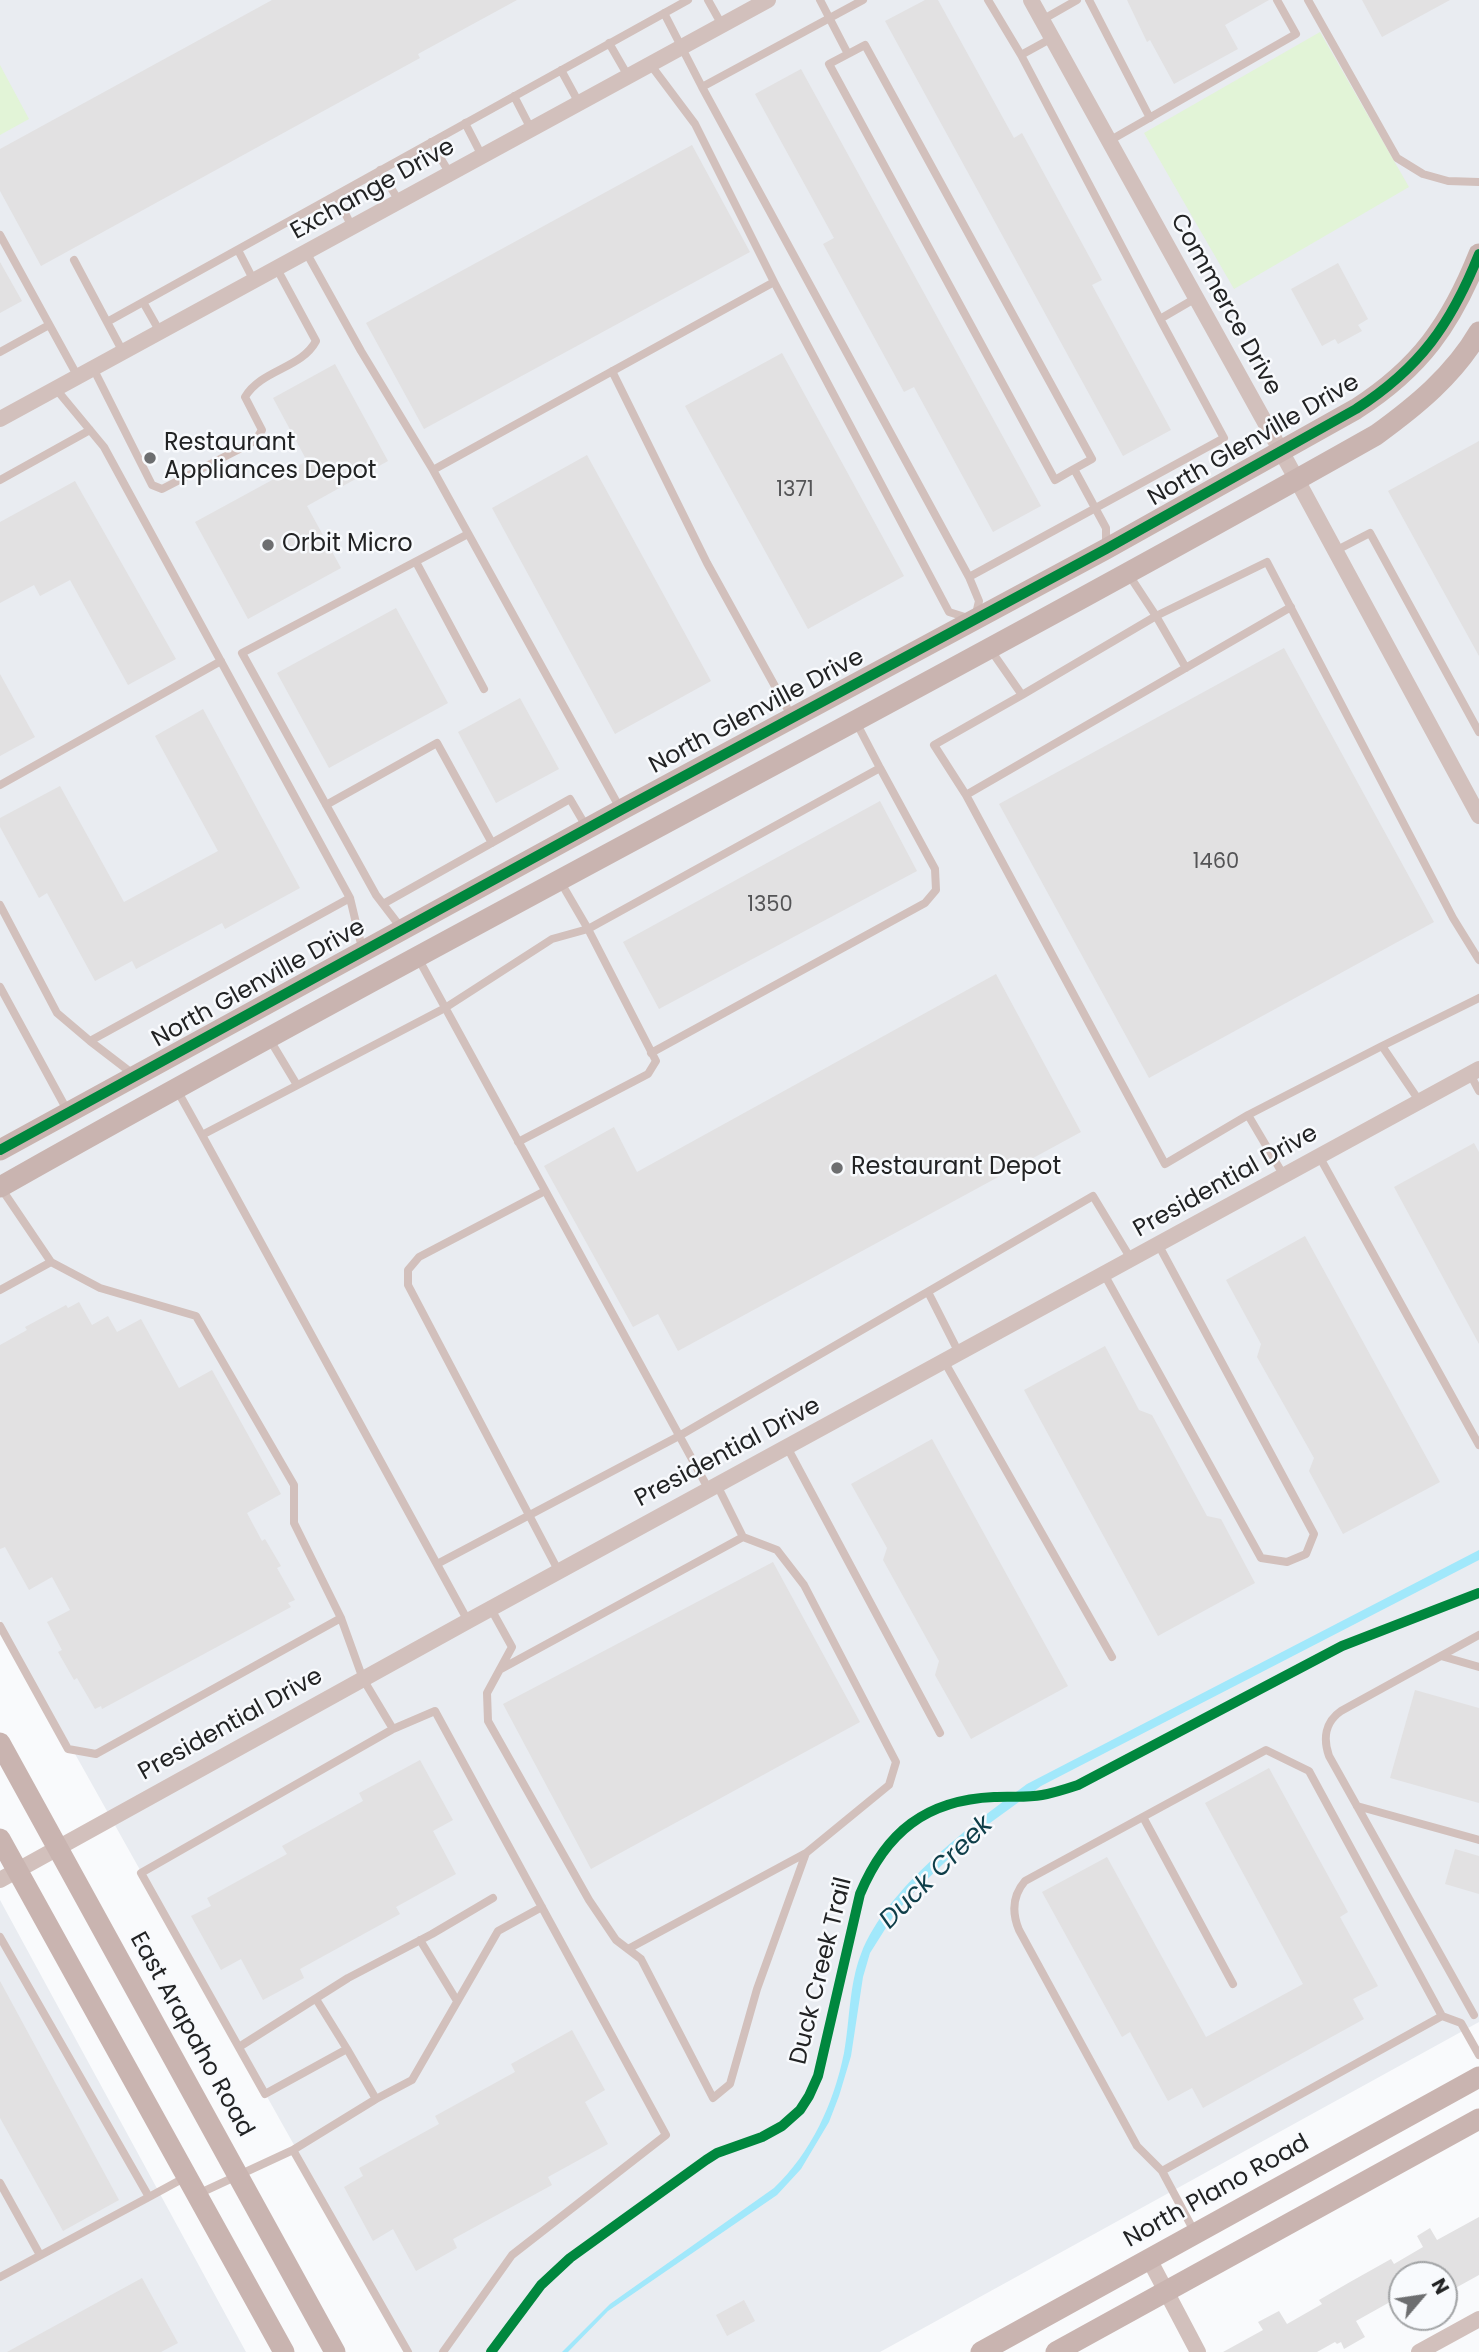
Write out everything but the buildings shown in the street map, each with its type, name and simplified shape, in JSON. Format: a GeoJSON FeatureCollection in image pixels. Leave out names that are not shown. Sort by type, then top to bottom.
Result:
{"type":"FeatureCollection","features":[{"type":"Feature","properties":{"kind":"street","name":"Exchange Drive"},"geometry":{"type":"LineString","coordinates":[[0,419],[768,0]]}},
{"type":"Feature","properties":{"kind":"street","name":"Commerce Drive"},"geometry":{"type":"LineString","coordinates":[[1031,0],[1297,480],[1479,816]]}},
{"type":"Feature","properties":{"kind":"street","name":"North Glenville Drive"},"geometry":{"type":"LineString","coordinates":[[0,1150],[587,828],[1106,549],[1356,409],[1387,389],[1416,362],[1456,303],[1479,254]]}},
{"type":"Feature","properties":{"kind":"street","name":"North Glenville Drive"},"geometry":{"type":"LineString","coordinates":[[0,1187],[176,1088],[856,721],[1376,435],[1413,409],[1445,378],[1479,331]]}},
{"type":"Feature","properties":{"kind":"street"},"geometry":{"type":"LineString","coordinates":[[1088,594],[1098,576],[1106,549]]}},
{"type":"Feature","properties":{"kind":"street"},"geometry":{"type":"LineString","coordinates":[[974,620],[989,648]]}},
{"type":"Feature","properties":{"kind":"street"},"geometry":{"type":"LineString","coordinates":[[621,810],[638,839]]}},
{"type":"Feature","properties":{"kind":"street"},"geometry":{"type":"LineString","coordinates":[[403,930],[418,958]]}},
{"type":"Feature","properties":{"kind":"street"},"geometry":{"type":"LineString","coordinates":[[362,952],[377,980]]}},
{"type":"Feature","properties":{"kind":"street","name":"Presidential Drive"},"geometry":{"type":"LineString","coordinates":[[9,1875],[468,1621],[1474,1072]]}},
{"type":"Feature","properties":{"kind":"street","name":"East Arapaho Road"},"geometry":{"type":"LineString","coordinates":[[0,1743],[335,2352]]}},
{"type":"Feature","properties":{"kind":"street"},"geometry":{"type":"LineString","coordinates":[[0,1839],[9,1875],[193,2185],[284,2352]]}},
{"type":"Feature","properties":{"kind":"street","name":"North Plano Road"},"geometry":{"type":"LineString","coordinates":[[981,2352],[1479,2077]]}},
{"type":"Feature","properties":{"kind":"street"},"geometry":{"type":"LineString","coordinates":[[1056,2352],[1479,2119]]}},
{"type":"Feature","properties":{"kind":"street"},"geometry":{"type":"LineString","coordinates":[[1149,2259],[1198,2352]]}},
{"type":"Feature","properties":{"kind":"street"},"geometry":{"type":"LineString","coordinates":[[1419,2352],[1479,2319]]}},
{"type":"Feature","properties":{"kind":"lane"},"geometry":{"type":"LineString","coordinates":[[107,322],[688,0]]}},
{"type":"Feature","properties":{"kind":"lane"},"geometry":{"type":"LineString","coordinates":[[708,0],[722,25]]}},
{"type":"Feature","properties":{"kind":"lane"},"geometry":{"type":"LineString","coordinates":[[820,0],[848,54]]}},
{"type":"Feature","properties":{"kind":"lane"},"geometry":{"type":"LineString","coordinates":[[702,87],[863,0]]}},
{"type":"Feature","properties":{"kind":"lane"},"geometry":{"type":"LineString","coordinates":[[969,577],[1223,438],[1021,55],[988,0]]}},
{"type":"Feature","properties":{"kind":"lane"},"geometry":{"type":"LineString","coordinates":[[1042,20],[1077,0]]}},
{"type":"Feature","properties":{"kind":"lane"},"geometry":{"type":"LineString","coordinates":[[1089,0],[1150,118]]}},
{"type":"Feature","properties":{"kind":"lane"},"geometry":{"type":"LineString","coordinates":[[1109,141],[1296,34],[1277,0]]}},
{"type":"Feature","properties":{"kind":"lane"},"geometry":{"type":"LineString","coordinates":[[1308,0],[1397,158],[1423,174],[1448,181],[1479,181]]}},
{"type":"Feature","properties":{"kind":"lane"},"geometry":{"type":"LineString","coordinates":[[650,64],[695,124],[774,282],[949,612],[974,620],[979,601],[969,577],[664,13]]}},
{"type":"Feature","properties":{"kind":"lane"},"geometry":{"type":"LineString","coordinates":[[1021,55],[1052,38]]}},
{"type":"Feature","properties":{"kind":"lane"},"geometry":{"type":"LineString","coordinates":[[609,43],[628,76]]}},
{"type":"Feature","properties":{"kind":"lane"},"geometry":{"type":"LineString","coordinates":[[865,45],[1092,459],[1074,469],[1055,480],[829,64],[865,45]]}},
{"type":"Feature","properties":{"kind":"lane"},"geometry":{"type":"LineString","coordinates":[[561,70],[579,103]]}},
{"type":"Feature","properties":{"kind":"lane"},"geometry":{"type":"LineString","coordinates":[[514,96],[531,129]]}},
{"type":"Feature","properties":{"kind":"lane"},"geometry":{"type":"LineString","coordinates":[[465,123],[482,156]]}},
{"type":"Feature","properties":{"kind":"lane"},"geometry":{"type":"LineString","coordinates":[[431,142],[450,174]]}},
{"type":"Feature","properties":{"kind":"lane"},"geometry":{"type":"LineString","coordinates":[[380,170],[398,201]]}},
{"type":"Feature","properties":{"kind":"lane"},"geometry":{"type":"LineString","coordinates":[[336,195],[352,227]]}},
{"type":"Feature","properties":{"kind":"lane"},"geometry":{"type":"LineString","coordinates":[[0,235],[78,377]]}},
{"type":"Feature","properties":{"kind":"lane"},"geometry":{"type":"LineString","coordinates":[[238,250],[254,281]]}},
{"type":"Feature","properties":{"kind":"lane"},"geometry":{"type":"LineString","coordinates":[[306,252],[361,351],[433,470],[621,810]]}},
{"type":"Feature","properties":{"kind":"lane"},"geometry":{"type":"LineString","coordinates":[[74,260],[123,352]]}},
{"type":"Feature","properties":{"kind":"lane"},"geometry":{"type":"LineString","coordinates":[[93,368],[152,485],[162,489],[255,441],[262,430],[245,397],[253,384],[310,352],[316,341],[277,269]]}},
{"type":"Feature","properties":{"kind":"lane"},"geometry":{"type":"LineString","coordinates":[[433,470],[774,282]]}},
{"type":"Feature","properties":{"kind":"lane"},"geometry":{"type":"LineString","coordinates":[[1160,319],[1196,298]]}},
{"type":"Feature","properties":{"kind":"lane"},"geometry":{"type":"LineString","coordinates":[[143,302],[160,332]]}},
{"type":"Feature","properties":{"kind":"lane"},"geometry":{"type":"LineString","coordinates":[[0,352],[49,325]]}},
{"type":"Feature","properties":{"kind":"lane"},"geometry":{"type":"LineString","coordinates":[[612,371],[707,564],[792,717]]}},
{"type":"Feature","properties":{"kind":"lane"},"geometry":{"type":"LineString","coordinates":[[56,389],[104,447],[351,898],[362,952]]}},
{"type":"Feature","properties":{"kind":"lane"},"geometry":{"type":"LineString","coordinates":[[0,480],[90,430]]}},
{"type":"Feature","properties":{"kind":"lane"},"geometry":{"type":"LineString","coordinates":[[1074,469],[1106,528],[1106,549]]}},
{"type":"Feature","properties":{"kind":"lane"},"geometry":{"type":"LineString","coordinates":[[1335,551],[1370,533],[1479,732]]}},
{"type":"Feature","properties":{"kind":"lane"},"geometry":{"type":"LineString","coordinates":[[403,930],[383,904],[242,653],[468,534]]}},
{"type":"Feature","properties":{"kind":"lane"},"geometry":{"type":"LineString","coordinates":[[416,562],[484,689]]}},
{"type":"Feature","properties":{"kind":"lane"},"geometry":{"type":"LineString","coordinates":[[1479,960],[1453,918],[1267,562],[1156,616],[934,745],[966,794],[1165,1164],[1248,1115],[1479,998]]}},
{"type":"Feature","properties":{"kind":"lane"},"geometry":{"type":"LineString","coordinates":[[1128,572],[1186,667]]}},
{"type":"Feature","properties":{"kind":"lane"},"geometry":{"type":"LineString","coordinates":[[966,794],[1291,607]]}},
{"type":"Feature","properties":{"kind":"lane"},"geometry":{"type":"LineString","coordinates":[[989,648],[1023,695]]}},
{"type":"Feature","properties":{"kind":"lane"},"geometry":{"type":"LineString","coordinates":[[0,785],[221,661]]}},
{"type":"Feature","properties":{"kind":"lane"},"geometry":{"type":"LineString","coordinates":[[651,1053],[925,902],[936,890],[935,869],[856,721]]}},
{"type":"Feature","properties":{"kind":"lane"},"geometry":{"type":"LineString","coordinates":[[326,805],[437,743],[492,843]]}},
{"type":"Feature","properties":{"kind":"lane"},"geometry":{"type":"LineString","coordinates":[[202,1135],[445,1008],[552,939],[588,929],[880,768]]}},
{"type":"Feature","properties":{"kind":"lane"},"geometry":{"type":"LineString","coordinates":[[383,904],[570,799],[587,828]]}},
{"type":"Feature","properties":{"kind":"lane"},"geometry":{"type":"LineString","coordinates":[[518,1142],[648,1074],[656,1061],[588,929],[560,881]]}},
{"type":"Feature","properties":{"kind":"lane"},"geometry":{"type":"LineString","coordinates":[[90,1041],[351,898]]}},
{"type":"Feature","properties":{"kind":"lane"},"geometry":{"type":"LineString","coordinates":[[0,905],[57,1013],[135,1076]]}},
{"type":"Feature","properties":{"kind":"lane"},"geometry":{"type":"LineString","coordinates":[[418,958],[679,1436],[743,1537],[778,1550],[804,1585],[896,1762],[889,1785],[806,1853],[628,1949]]}},
{"type":"Feature","properties":{"kind":"lane"},"geometry":{"type":"LineString","coordinates":[[0,987],[69,1113]]}},
{"type":"Feature","properties":{"kind":"lane"},"geometry":{"type":"LineString","coordinates":[[269,1038],[297,1085]]}},
{"type":"Feature","properties":{"kind":"lane"},"geometry":{"type":"LineString","coordinates":[[1382,1046],[1420,1102]]}},
{"type":"Feature","properties":{"kind":"lane"},"geometry":{"type":"LineString","coordinates":[[1474,1072],[1479,1091]]}},
{"type":"Feature","properties":{"kind":"lane"},"geometry":{"type":"LineString","coordinates":[[176,1088],[468,1621]]}},
{"type":"Feature","properties":{"kind":"lane"},"geometry":{"type":"LineString","coordinates":[[1248,1115],[1284,1176]]}},
{"type":"Feature","properties":{"kind":"lane"},"geometry":{"type":"LineString","coordinates":[[1319,1156],[1479,1445]]}},
{"type":"Feature","properties":{"kind":"lane"},"geometry":{"type":"LineString","coordinates":[[0,1187],[51,1262],[100,1288],[196,1316],[294,1485],[294,1523],[341,1618],[363,1679],[393,1729]]}},
{"type":"Feature","properties":{"kind":"lane"},"geometry":{"type":"LineString","coordinates":[[545,1191],[419,1257],[408,1270],[408,1285],[559,1572]]}},
{"type":"Feature","properties":{"kind":"lane"},"geometry":{"type":"LineString","coordinates":[[437,1564],[679,1436],[1093,1196],[1131,1259]]}},
{"type":"Feature","properties":{"kind":"lane"},"geometry":{"type":"LineString","coordinates":[[1104,1274],[1261,1558],[1287,1562],[1306,1553],[1314,1534],[1158,1244]]}},
{"type":"Feature","properties":{"kind":"lane"},"geometry":{"type":"LineString","coordinates":[[0,1290],[51,1262]]}},
{"type":"Feature","properties":{"kind":"lane"},"geometry":{"type":"LineString","coordinates":[[928,1292],[959,1353]]}},
{"type":"Feature","properties":{"kind":"lane"},"geometry":{"type":"LineString","coordinates":[[944,1361],[1112,1657]]}},
{"type":"Feature","properties":{"kind":"lane"},"geometry":{"type":"LineString","coordinates":[[788,1447],[940,1733]]}},
{"type":"Feature","properties":{"kind":"lane"},"geometry":{"type":"LineString","coordinates":[[501,1669],[743,1537]]}},
{"type":"Feature","properties":{"kind":"lane"},"geometry":{"type":"LineString","coordinates":[[491,1609],[512,1647],[487,1693],[488,1721],[589,1900],[616,1940],[641,1959],[713,2098],[730,2084],[757,1989],[806,1853]]}},
{"type":"Feature","properties":{"kind":"lane"},"geometry":{"type":"LineString","coordinates":[[0,1626],[68,1749],[96,1754],[341,1618]]}},
{"type":"Feature","properties":{"kind":"lane"},"geometry":{"type":"LineString","coordinates":[[1461,2023],[1477,2014],[1326,1748],[1326,1730],[1341,1711],[1479,1635]]}},
{"type":"Feature","properties":{"kind":"lane"},"geometry":{"type":"LineString","coordinates":[[1441,1656],[1479,1667]]}},
{"type":"Feature","properties":{"kind":"lane"},"geometry":{"type":"LineString","coordinates":[[347,2049],[265,2094],[141,1873],[393,1729],[435,1711],[666,2135],[512,2255],[443,2352]]}},
{"type":"Feature","properties":{"kind":"lane"},"geometry":{"type":"LineString","coordinates":[[1195,2234],[1162,2171],[1130,2135],[1013,1917],[1017,1895],[1026,1881],[1266,1750],[1309,1771],[1442,2016],[1461,2023],[1479,2055]]}},
{"type":"Feature","properties":{"kind":"lane"},"geometry":{"type":"LineString","coordinates":[[1357,1806],[1479,1840]]}},
{"type":"Feature","properties":{"kind":"lane"},"geometry":{"type":"LineString","coordinates":[[1143,1817],[1233,1984]]}},
{"type":"Feature","properties":{"kind":"lane"},"geometry":{"type":"LineString","coordinates":[[239,2047],[348,1978],[493,1898]]}},
{"type":"Feature","properties":{"kind":"lane"},"geometry":{"type":"LineString","coordinates":[[0,2277],[149,2197],[237,2175],[293,2150],[412,2080],[498,1931],[542,1906]]}},
{"type":"Feature","properties":{"kind":"lane"},"geometry":{"type":"LineString","coordinates":[[0,1937],[149,2197]]}},
{"type":"Feature","properties":{"kind":"lane"},"geometry":{"type":"LineString","coordinates":[[421,1940],[457,2001]]}},
{"type":"Feature","properties":{"kind":"lane"},"geometry":{"type":"LineString","coordinates":[[316,1998],[376,2099]]}},
{"type":"Feature","properties":{"kind":"lane"},"geometry":{"type":"LineString","coordinates":[[1162,2171],[1442,2016]]}},
{"type":"Feature","properties":{"kind":"lane"},"geometry":{"type":"LineString","coordinates":[[293,2150],[408,2352]]}},
{"type":"Feature","properties":{"kind":"lane"},"geometry":{"type":"LineString","coordinates":[[0,2183],[40,2255]]}},
{"type":"Feature","properties":{"kind":"shaded area"},"geometry":{"type":"Polygon","coordinates":[[[0,0],[1479,0],[1479,2022],[880,2352],[410,2352],[0,1620],[0,0]]]}},
{"type":"Feature","properties":{"kind":"shaded area"},"geometry":{"type":"Polygon","coordinates":[[[0,1900],[246,2352],[0,2352],[0,1900]]]}},
{"type":"Feature","properties":{"kind":"green space"},"geometry":{"type":"Polygon","coordinates":[[[1320,32],[1409,187],[1234,289],[1144,133],[1320,32]]]}},
{"type":"Feature","properties":{"kind":"green space"},"geometry":{"type":"Polygon","coordinates":[[[0,65],[29,119],[0,135],[0,65]]]}},
{"type":"Feature","properties":{"kind":"water"},"geometry":{"type":"Polygon","coordinates":[[[1479,1550],[1479,1560],[1041,1786],[972,1836],[912,1894],[894,1915],[870,1953],[863,1977],[851,2056],[839,2096],[829,2122],[801,2169],[777,2195],[608,2311],[568,2352],[562,2352],[610,2304],[774,2188],[799,2159],[819,2126],[840,2072],[854,1978],[861,1954],[873,1929],[910,1882],[957,1838],[1027,1784],[1479,1550]]]}},
{"type":"Feature","properties":{"kind":"cycle path"},"geometry":{"type":"LineString","coordinates":[[0,1150],[621,810],[1106,549],[1356,409],[1398,377],[1431,342],[1457,302],[1479,254]]}},
{"type":"Feature","properties":{"kind":"cycle path","name":"Duck Creek Trail"},"geometry":{"type":"LineString","coordinates":[[491,2352],[541,2285],[570,2258],[706,2160],[717,2153],[762,2137],[782,2126],[800,2110],[818,2076],[860,1894],[882,1853],[911,1823],[948,1805],[970,1799],[1036,1796],[1078,1785],[1342,1646],[1479,1593]]}},
{"type":"Feature","properties":{"kind":"place","name":"Restaurant Appliances Depot"},"geometry":{"type":"Point","coordinates":[150,458]}},
{"type":"Feature","properties":{"kind":"place","name":"Orbit Micro"},"geometry":{"type":"Point","coordinates":[268,545]}},
{"type":"Feature","properties":{"kind":"place","name":"Restaurant Depot"},"geometry":{"type":"Point","coordinates":[837,1168]}},
{"type":"Feature","properties":{"kind":"water label","name":"Duck Creek"},"geometry":{"type":"Point","coordinates":[937,1873]}}]}
